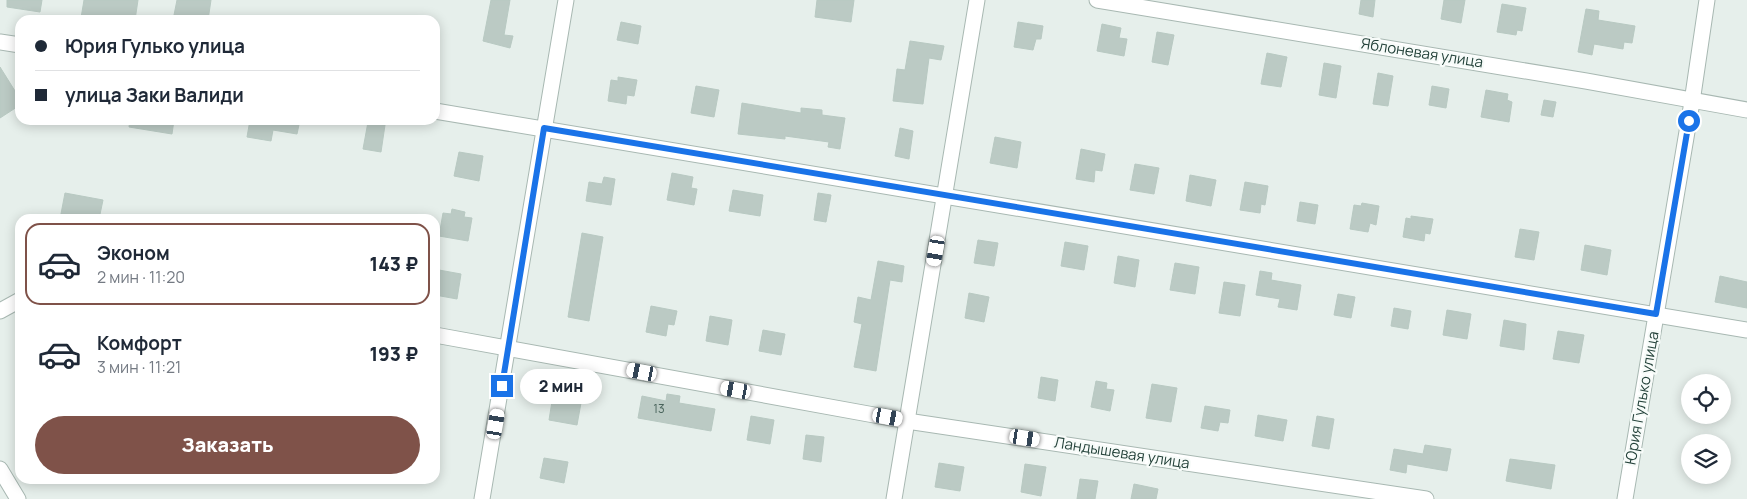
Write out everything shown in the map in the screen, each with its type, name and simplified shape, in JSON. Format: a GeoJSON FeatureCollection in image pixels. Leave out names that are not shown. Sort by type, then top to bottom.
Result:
{"type":"FeatureCollection","features":[{"type":"Feature","properties":{"kind":"street"},"geometry":{"type":"LineString","coordinates":[[482,499],[509,348],[566,0]]}},
{"type":"Feature","properties":{"kind":"street"},"geometry":{"type":"LineString","coordinates":[[894,499],[977,0]]}},
{"type":"Feature","properties":{"kind":"street","name":"Яблоневая улица"},"geometry":{"type":"LineString","coordinates":[[1097,0],[1586,81],[1692,102],[1747,110]]}},
{"type":"Feature","properties":{"kind":"street","name":"Юрия Гулько улица"},"geometry":{"type":"LineString","coordinates":[[1625,499],[1692,102],[1707,0]]}},
{"type":"Feature","properties":{"kind":"street"},"geometry":{"type":"LineString","coordinates":[[0,42],[15,44]]}},
{"type":"Feature","properties":{"kind":"street"},"geometry":{"type":"LineString","coordinates":[[440,112],[946,194],[1747,330]]}},
{"type":"Feature","properties":{"kind":"street"},"geometry":{"type":"LineString","coordinates":[[0,311],[15,303]]}},
{"type":"Feature","properties":{"kind":"street","name":"Ландышевая улица"},"geometry":{"type":"LineString","coordinates":[[440,336],[907,420],[1426,499]]}},
{"type":"Feature","properties":{"kind":"street"},"geometry":{"type":"LineString","coordinates":[[0,469],[18,499]]}},
{"type":"Feature","properties":{"kind":"building"},"geometry":{"type":"Polygon","coordinates":[[[7,0],[42,0],[40,12],[7,7],[7,0]]]}},
{"type":"Feature","properties":{"kind":"building"},"geometry":{"type":"Polygon","coordinates":[[[84,0],[138,0],[136,15],[82,15],[84,0]]]}},
{"type":"Feature","properties":{"kind":"building"},"geometry":{"type":"Polygon","coordinates":[[[177,0],[211,0],[209,15],[174,15],[177,0]]]}},
{"type":"Feature","properties":{"kind":"building"},"geometry":{"type":"Polygon","coordinates":[[[491,0],[510,0],[504,35],[513,36],[510,48],[483,41],[491,0]]]}},
{"type":"Feature","properties":{"kind":"building"},"geometry":{"type":"Polygon","coordinates":[[[817,0],[854,0],[851,22],[815,17],[817,0]]]}},
{"type":"Feature","properties":{"kind":"building"},"geometry":{"type":"Polygon","coordinates":[[[1361,0],[1375,0],[1373,17],[1359,14],[1361,0]]]}},
{"type":"Feature","properties":{"kind":"building"},"geometry":{"type":"Polygon","coordinates":[[[1444,0],[1465,0],[1461,23],[1441,19],[1444,0]]]}},
{"type":"Feature","properties":{"kind":"building"},"geometry":{"type":"Polygon","coordinates":[[[1502,4],[1526,8],[1522,31],[1517,30],[1516,35],[1497,32],[1502,4]]]}},
{"type":"Feature","properties":{"kind":"building"},"geometry":{"type":"Polygon","coordinates":[[[1586,9],[1599,11],[1598,20],[1635,26],[1632,43],[1624,42],[1623,49],[1594,44],[1592,55],[1578,52],[1586,9]]]}},
{"type":"Feature","properties":{"kind":"building"},"geometry":{"type":"Polygon","coordinates":[[[621,22],[641,26],[638,44],[617,40],[621,22]]]}},
{"type":"Feature","properties":{"kind":"building"},"geometry":{"type":"Polygon","coordinates":[[[1018,22],[1043,26],[1041,39],[1036,39],[1033,50],[1014,47],[1018,22]]]}},
{"type":"Feature","properties":{"kind":"building"},"geometry":{"type":"Polygon","coordinates":[[[1102,24],[1121,28],[1119,38],[1127,39],[1124,56],[1097,51],[1102,24]]]}},
{"type":"Feature","properties":{"kind":"building"},"geometry":{"type":"Polygon","coordinates":[[[1157,32],[1174,35],[1168,65],[1152,62],[1157,32]]]}},
{"type":"Feature","properties":{"kind":"building"},"geometry":{"type":"Polygon","coordinates":[[[910,41],[944,46],[941,60],[929,58],[923,104],[893,101],[897,69],[905,70],[910,41]]]}},
{"type":"Feature","properties":{"kind":"building"},"geometry":{"type":"Polygon","coordinates":[[[1267,53],[1287,57],[1281,87],[1261,84],[1267,53]]]}},
{"type":"Feature","properties":{"kind":"building"},"geometry":{"type":"Polygon","coordinates":[[[1324,63],[1341,66],[1336,98],[1319,95],[1324,63]]]}},
{"type":"Feature","properties":{"kind":"building"},"geometry":{"type":"Polygon","coordinates":[[[0,67],[15,91],[15,108],[0,118],[0,67]]]}},
{"type":"Feature","properties":{"kind":"building"},"geometry":{"type":"Polygon","coordinates":[[[1378,73],[1393,76],[1388,106],[1373,104],[1378,73]]]}},
{"type":"Feature","properties":{"kind":"building"},"geometry":{"type":"Polygon","coordinates":[[[618,77],[637,80],[634,96],[627,95],[626,104],[608,101],[611,80],[618,81],[618,77]]]}},
{"type":"Feature","properties":{"kind":"building"},"geometry":{"type":"Polygon","coordinates":[[[696,86],[719,90],[714,117],[691,113],[696,86]]]}},
{"type":"Feature","properties":{"kind":"building"},"geometry":{"type":"Polygon","coordinates":[[[1432,86],[1449,89],[1446,108],[1429,105],[1432,86]]]}},
{"type":"Feature","properties":{"kind":"building"},"geometry":{"type":"Polygon","coordinates":[[[1486,90],[1508,94],[1507,100],[1512,102],[1509,122],[1481,117],[1486,90]]]}},
{"type":"Feature","properties":{"kind":"building"},"geometry":{"type":"Polygon","coordinates":[[[1544,100],[1556,102],[1553,117],[1541,115],[1544,100]]]}},
{"type":"Feature","properties":{"kind":"building"},"geometry":{"type":"Polygon","coordinates":[[[742,103],[801,113],[801,108],[822,110],[822,115],[845,118],[840,149],[828,147],[829,142],[785,136],[785,139],[738,134],[742,103]]]}},
{"type":"Feature","properties":{"kind":"building"},"geometry":{"type":"Polygon","coordinates":[[[129,125],[173,125],[172,134],[129,127],[129,125]]]}},
{"type":"Feature","properties":{"kind":"building"},"geometry":{"type":"Polygon","coordinates":[[[249,125],[299,125],[297,134],[273,130],[271,141],[247,137],[249,125]]]}},
{"type":"Feature","properties":{"kind":"building"},"geometry":{"type":"Polygon","coordinates":[[[367,125],[385,125],[381,152],[363,149],[367,125]]]}},
{"type":"Feature","properties":{"kind":"building"},"geometry":{"type":"Polygon","coordinates":[[[900,128],[913,131],[909,159],[895,156],[900,128]]]}},
{"type":"Feature","properties":{"kind":"building"},"geometry":{"type":"Polygon","coordinates":[[[995,137],[1021,142],[1017,168],[990,163],[995,137]]]}},
{"type":"Feature","properties":{"kind":"building"},"geometry":{"type":"Polygon","coordinates":[[[1081,149],[1105,154],[1102,171],[1095,170],[1094,182],[1076,179],[1081,149]]]}},
{"type":"Feature","properties":{"kind":"building"},"geometry":{"type":"Polygon","coordinates":[[[459,152],[483,156],[479,181],[454,176],[459,152]]]}},
{"type":"Feature","properties":{"kind":"building"},"geometry":{"type":"Polygon","coordinates":[[[1135,164],[1159,168],[1154,194],[1130,190],[1135,164]]]}},
{"type":"Feature","properties":{"kind":"building"},"geometry":{"type":"Polygon","coordinates":[[[672,173],[693,177],[691,188],[697,189],[694,205],[667,200],[672,173]]]}},
{"type":"Feature","properties":{"kind":"building"},"geometry":{"type":"Polygon","coordinates":[[[1190,175],[1216,180],[1211,206],[1186,201],[1190,175]]]}},
{"type":"Feature","properties":{"kind":"building"},"geometry":{"type":"Polygon","coordinates":[[[604,177],[615,179],[611,205],[586,201],[589,182],[602,184],[604,177]]]}},
{"type":"Feature","properties":{"kind":"building"},"geometry":{"type":"Polygon","coordinates":[[[1245,182],[1268,186],[1265,205],[1261,204],[1260,213],[1240,210],[1245,182]]]}},
{"type":"Feature","properties":{"kind":"building"},"geometry":{"type":"Polygon","coordinates":[[[733,190],[763,195],[760,216],[729,211],[733,190]]]}},
{"type":"Feature","properties":{"kind":"building"},"geometry":{"type":"Polygon","coordinates":[[[65,193],[103,200],[100,214],[61,214],[65,193]]]}},
{"type":"Feature","properties":{"kind":"building"},"geometry":{"type":"Polygon","coordinates":[[[818,193],[831,195],[826,222],[814,220],[818,193]]]}},
{"type":"Feature","properties":{"kind":"building"},"geometry":{"type":"Polygon","coordinates":[[[1300,202],[1318,205],[1315,224],[1297,221],[1300,202]]]}},
{"type":"Feature","properties":{"kind":"building"},"geometry":{"type":"Polygon","coordinates":[[[1362,203],[1379,206],[1376,225],[1370,223],[1368,232],[1350,229],[1354,205],[1361,206],[1362,203]]]}},
{"type":"Feature","properties":{"kind":"building"},"geometry":{"type":"Polygon","coordinates":[[[452,209],[465,212],[464,217],[472,218],[468,241],[440,236],[443,213],[451,214],[452,209]]]}},
{"type":"Feature","properties":{"kind":"building"},"geometry":{"type":"Polygon","coordinates":[[[1411,216],[1433,219],[1430,234],[1425,233],[1424,241],[1403,237],[1406,218],[1411,219],[1411,216]]]}},
{"type":"Feature","properties":{"kind":"building"},"geometry":{"type":"Polygon","coordinates":[[[1520,229],[1539,232],[1534,260],[1515,257],[1520,229]]]}},
{"type":"Feature","properties":{"kind":"building"},"geometry":{"type":"Polygon","coordinates":[[[582,233],[603,237],[589,321],[568,317],[582,233]]]}},
{"type":"Feature","properties":{"kind":"building"},"geometry":{"type":"Polygon","coordinates":[[[978,240],[998,243],[994,266],[974,263],[978,240]]]}},
{"type":"Feature","properties":{"kind":"building"},"geometry":{"type":"Polygon","coordinates":[[[1065,242],[1088,246],[1084,270],[1061,266],[1065,242]]]}},
{"type":"Feature","properties":{"kind":"building"},"geometry":{"type":"Polygon","coordinates":[[[1585,245],[1611,250],[1607,275],[1581,270],[1585,245]]]}},
{"type":"Feature","properties":{"kind":"building"},"geometry":{"type":"Polygon","coordinates":[[[1118,256],[1139,260],[1135,287],[1114,283],[1118,256]]]}},
{"type":"Feature","properties":{"kind":"building"},"geometry":{"type":"Polygon","coordinates":[[[878,261],[904,266],[902,282],[890,280],[876,371],[854,367],[862,324],[854,322],[858,297],[871,300],[878,261]]]}},
{"type":"Feature","properties":{"kind":"building"},"geometry":{"type":"Polygon","coordinates":[[[1175,263],[1199,267],[1195,294],[1170,290],[1175,263]]]}},
{"type":"Feature","properties":{"kind":"building"},"geometry":{"type":"Polygon","coordinates":[[[440,270],[461,274],[457,299],[440,296],[440,270]]]}},
{"type":"Feature","properties":{"kind":"building"},"geometry":{"type":"Polygon","coordinates":[[[1260,271],[1272,273],[1271,280],[1301,285],[1297,310],[1278,307],[1280,299],[1256,295],[1260,271]]]}},
{"type":"Feature","properties":{"kind":"building"},"geometry":{"type":"Polygon","coordinates":[[[1720,276],[1747,282],[1747,308],[1715,302],[1720,276]]]}},
{"type":"Feature","properties":{"kind":"building"},"geometry":{"type":"Polygon","coordinates":[[[1224,282],[1245,285],[1240,316],[1219,313],[1224,282]]]}},
{"type":"Feature","properties":{"kind":"building"},"geometry":{"type":"Polygon","coordinates":[[[969,293],[989,297],[984,322],[965,318],[969,293]]]}},
{"type":"Feature","properties":{"kind":"building"},"geometry":{"type":"Polygon","coordinates":[[[1338,294],[1355,297],[1351,318],[1334,315],[1338,294]]]}},
{"type":"Feature","properties":{"kind":"building"},"geometry":{"type":"Polygon","coordinates":[[[651,306],[677,311],[674,325],[668,324],[666,336],[646,332],[651,306]]]}},
{"type":"Feature","properties":{"kind":"building"},"geometry":{"type":"Polygon","coordinates":[[[1394,308],[1411,311],[1408,329],[1391,326],[1394,308]]]}},
{"type":"Feature","properties":{"kind":"building"},"geometry":{"type":"Polygon","coordinates":[[[1447,310],[1471,314],[1467,339],[1443,335],[1447,310]]]}},
{"type":"Feature","properties":{"kind":"building"},"geometry":{"type":"Polygon","coordinates":[[[710,316],[732,320],[728,345],[706,341],[710,316]]]}},
{"type":"Feature","properties":{"kind":"building"},"geometry":{"type":"Polygon","coordinates":[[[1504,320],[1526,324],[1524,350],[1500,346],[1504,320]]]}},
{"type":"Feature","properties":{"kind":"building"},"geometry":{"type":"Polygon","coordinates":[[[763,330],[785,334],[781,355],[759,351],[763,330]]]}},
{"type":"Feature","properties":{"kind":"building"},"geometry":{"type":"Polygon","coordinates":[[[1558,331],[1584,335],[1579,363],[1553,359],[1558,331]]]}},
{"type":"Feature","properties":{"kind":"building"},"geometry":{"type":"Polygon","coordinates":[[[548,374],[578,379],[574,402],[581,403],[577,425],[549,420],[554,389],[546,388],[548,374]]]}},
{"type":"Feature","properties":{"kind":"building"},"geometry":{"type":"Polygon","coordinates":[[[1041,377],[1058,380],[1055,401],[1038,398],[1041,377]]]}},
{"type":"Feature","properties":{"kind":"building"},"geometry":{"type":"Polygon","coordinates":[[[1096,381],[1107,383],[1106,389],[1114,390],[1110,411],[1091,407],[1096,381]]]}},
{"type":"Feature","properties":{"kind":"building"},"geometry":{"type":"Polygon","coordinates":[[[1152,384],[1177,388],[1171,422],[1146,418],[1152,384]]]}},
{"type":"Feature","properties":{"kind":"building"},"geometry":{"type":"Polygon","coordinates":[[[667,394],[680,396],[679,403],[715,409],[711,431],[638,418],[642,396],[666,401],[667,394]]]}},
{"type":"Feature","properties":{"kind":"building"},"geometry":{"type":"Polygon","coordinates":[[[1205,406],[1230,410],[1228,423],[1220,422],[1218,431],[1201,428],[1205,406]]]}},
{"type":"Feature","properties":{"kind":"building"},"geometry":{"type":"Polygon","coordinates":[[[1258,415],[1287,420],[1283,441],[1255,436],[1258,415]]]}},
{"type":"Feature","properties":{"kind":"building"},"geometry":{"type":"Polygon","coordinates":[[[751,416],[774,420],[770,444],[747,440],[751,416]]]}},
{"type":"Feature","properties":{"kind":"building"},"geometry":{"type":"Polygon","coordinates":[[[1317,416],[1334,419],[1329,449],[1312,446],[1317,416]]]}},
{"type":"Feature","properties":{"kind":"building"},"geometry":{"type":"Polygon","coordinates":[[[806,435],[824,437],[821,462],[803,459],[806,435]]]}},
{"type":"Feature","properties":{"kind":"building"},"geometry":{"type":"Polygon","coordinates":[[[1425,445],[1451,449],[1447,471],[1407,464],[1406,473],[1390,470],[1394,449],[1423,454],[1425,445]]]}},
{"type":"Feature","properties":{"kind":"building"},"geometry":{"type":"Polygon","coordinates":[[[544,458],[568,462],[564,483],[540,478],[544,458]]]}},
{"type":"Feature","properties":{"kind":"building"},"geometry":{"type":"Polygon","coordinates":[[[1510,459],[1555,465],[1551,489],[1506,481],[1510,459]]]}},
{"type":"Feature","properties":{"kind":"building"},"geometry":{"type":"Polygon","coordinates":[[[939,463],[964,467],[960,491],[935,487],[939,463]]]}},
{"type":"Feature","properties":{"kind":"building"},"geometry":{"type":"Polygon","coordinates":[[[1025,464],[1046,467],[1041,496],[1021,492],[1025,464]]]}},
{"type":"Feature","properties":{"kind":"building"},"geometry":{"type":"Polygon","coordinates":[[[1080,479],[1098,481],[1095,499],[1077,499],[1080,479]]]}},
{"type":"Feature","properties":{"kind":"building"},"geometry":{"type":"Polygon","coordinates":[[[1134,484],[1158,489],[1156,499],[1131,499],[1134,484]]]}},
{"type":"Feature","properties":{"kind":"route"},"geometry":{"type":"LineString","coordinates":[[502,386],[544,128],[1656,314],[1689,121]]}}]}
